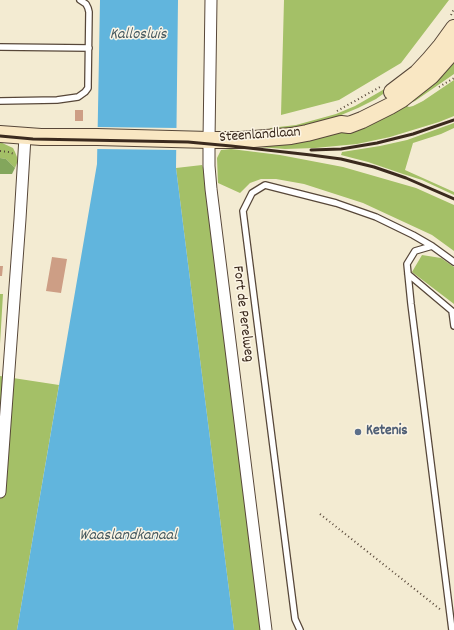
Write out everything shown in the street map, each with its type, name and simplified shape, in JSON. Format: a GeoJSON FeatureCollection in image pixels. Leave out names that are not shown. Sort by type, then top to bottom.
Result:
{"type":"FeatureCollection","features":[{"type":"Feature","properties":{"kind":"main road","name":"Steenlandlaan"},"geometry":{"type":"LineString","coordinates":[[25,137],[241,140],[291,136],[314,131],[337,118],[344,119],[396,90],[417,73],[441,46],[454,28]]}},
{"type":"Feature","properties":{"kind":"main road","name":"Steenlandlaan"},"geometry":{"type":"LineString","coordinates":[[337,118],[349,125],[390,106],[431,76],[454,51]]}},
{"type":"Feature","properties":{"kind":"main road"},"geometry":{"type":"LineString","coordinates":[[0,134],[25,137]]}},
{"type":"Feature","properties":{"kind":"street","name":"Fort de Perelweg"},"geometry":{"type":"LineString","coordinates":[[211,0],[208,140],[211,189],[266,630]]}},
{"type":"Feature","properties":{"kind":"street"},"geometry":{"type":"LineString","coordinates":[[0,492],[25,137]]}},
{"type":"Feature","properties":{"kind":"lane"},"geometry":{"type":"LineString","coordinates":[[0,101],[57,100],[78,96],[85,92],[88,88],[89,12],[86,4],[80,0]]}},
{"type":"Feature","properties":{"kind":"lane"},"geometry":{"type":"LineString","coordinates":[[0,47],[89,48]]}},
{"type":"Feature","properties":{"kind":"lane"},"geometry":{"type":"LineString","coordinates":[[300,630],[295,619],[243,212],[252,193],[265,185],[336,203],[376,217],[432,246],[454,262]]}},
{"type":"Feature","properties":{"kind":"lane"},"geometry":{"type":"LineString","coordinates":[[432,246],[415,251],[407,264],[452,630]]}},
{"type":"Feature","properties":{"kind":"lane"},"geometry":{"type":"LineString","coordinates":[[408,274],[452,311],[454,326]]}},
{"type":"Feature","properties":{"kind":"path"},"geometry":{"type":"LineString","coordinates":[[337,118],[391,82],[396,90]]}},
{"type":"Feature","properties":{"kind":"path"},"geometry":{"type":"LineString","coordinates":[[320,514],[450,617]]}},
{"type":"Feature","properties":{"kind":"green space"},"geometry":{"type":"Polygon","coordinates":[[[284,0],[449,0],[401,63],[339,100],[281,115],[284,0]]]}},
{"type":"Feature","properties":{"kind":"green space"},"geometry":{"type":"Polygon","coordinates":[[[454,59],[454,74],[415,101],[410,103],[407,102],[454,59]]]}},
{"type":"Feature","properties":{"kind":"green space"},"geometry":{"type":"Polygon","coordinates":[[[454,80],[454,116],[439,122],[390,137],[357,144],[285,149],[258,147],[402,104],[409,107],[413,106],[454,80]]]}},
{"type":"Feature","properties":{"kind":"green space"},"geometry":{"type":"Polygon","coordinates":[[[388,87],[390,89],[376,99],[334,118],[293,129],[269,131],[270,128],[296,125],[336,114],[355,106],[388,87]]]}},
{"type":"Feature","properties":{"kind":"green space"},"geometry":{"type":"Polygon","coordinates":[[[454,123],[454,128],[413,143],[405,170],[454,192],[454,195],[422,180],[368,162],[341,155],[342,152],[407,140],[454,123]]]}},
{"type":"Feature","properties":{"kind":"green space"},"geometry":{"type":"Polygon","coordinates":[[[0,142],[13,148],[17,157],[15,168],[6,159],[0,158],[0,142]]]}},
{"type":"Feature","properties":{"kind":"green space"},"geometry":{"type":"Polygon","coordinates":[[[231,149],[280,155],[343,167],[416,188],[454,205],[454,251],[432,235],[363,203],[304,184],[276,179],[261,179],[250,183],[240,193],[218,183],[217,158],[221,150],[231,149]]]}},
{"type":"Feature","properties":{"kind":"green space"},"geometry":{"type":"Polygon","coordinates":[[[0,158],[6,159],[15,168],[12,174],[0,174],[0,158]]]}},
{"type":"Feature","properties":{"kind":"green space"},"geometry":{"type":"Polygon","coordinates":[[[202,165],[211,189],[266,630],[234,630],[176,168],[202,165]]]}},
{"type":"Feature","properties":{"kind":"green space"},"geometry":{"type":"Polygon","coordinates":[[[422,255],[441,258],[454,267],[454,304],[412,272],[422,255]]]}},
{"type":"Feature","properties":{"kind":"green space"},"geometry":{"type":"Polygon","coordinates":[[[0,294],[3,294],[0,344],[0,294]]]}},
{"type":"Feature","properties":{"kind":"green space"},"geometry":{"type":"Polygon","coordinates":[[[0,376],[59,385],[17,630],[0,630],[0,376]]]}},
{"type":"Feature","properties":{"kind":"water","name":"Waaslandkanaal"},"geometry":{"type":"Polygon","coordinates":[[[100,0],[178,0],[176,168],[234,630],[17,630],[97,164],[100,0]]]}},
{"type":"Feature","properties":{"kind":"pier"},"geometry":{"type":"Polygon","coordinates":[[[97,127],[178,128],[178,150],[97,149],[97,127]]]}},
{"type":"Feature","properties":{"kind":"building"},"geometry":{"type":"Polygon","coordinates":[[[75,110],[83,110],[83,121],[75,121],[75,110]]]}},
{"type":"Feature","properties":{"kind":"building"},"geometry":{"type":"Polygon","coordinates":[[[52,257],[67,259],[61,293],[46,291],[52,257]]]}},
{"type":"Feature","properties":{"kind":"building"},"geometry":{"type":"Polygon","coordinates":[[[0,266],[3,266],[2,276],[0,276],[0,266]]]}},
{"type":"Feature","properties":{"kind":"railway"},"geometry":{"type":"LineString","coordinates":[[311,150],[341,149],[377,143],[413,134],[454,120]]}},
{"type":"Feature","properties":{"kind":"railway"},"geometry":{"type":"LineString","coordinates":[[0,136],[33,139],[188,142],[341,159],[374,167],[406,178],[454,199]]}},
{"type":"Feature","properties":{"kind":"place","name":"Ketenis"},"geometry":{"type":"Point","coordinates":[358,432]}},
{"type":"Feature","properties":{"kind":"water label","name":"Kallosluis"},"geometry":{"type":"Point","coordinates":[138,36]}}]}
